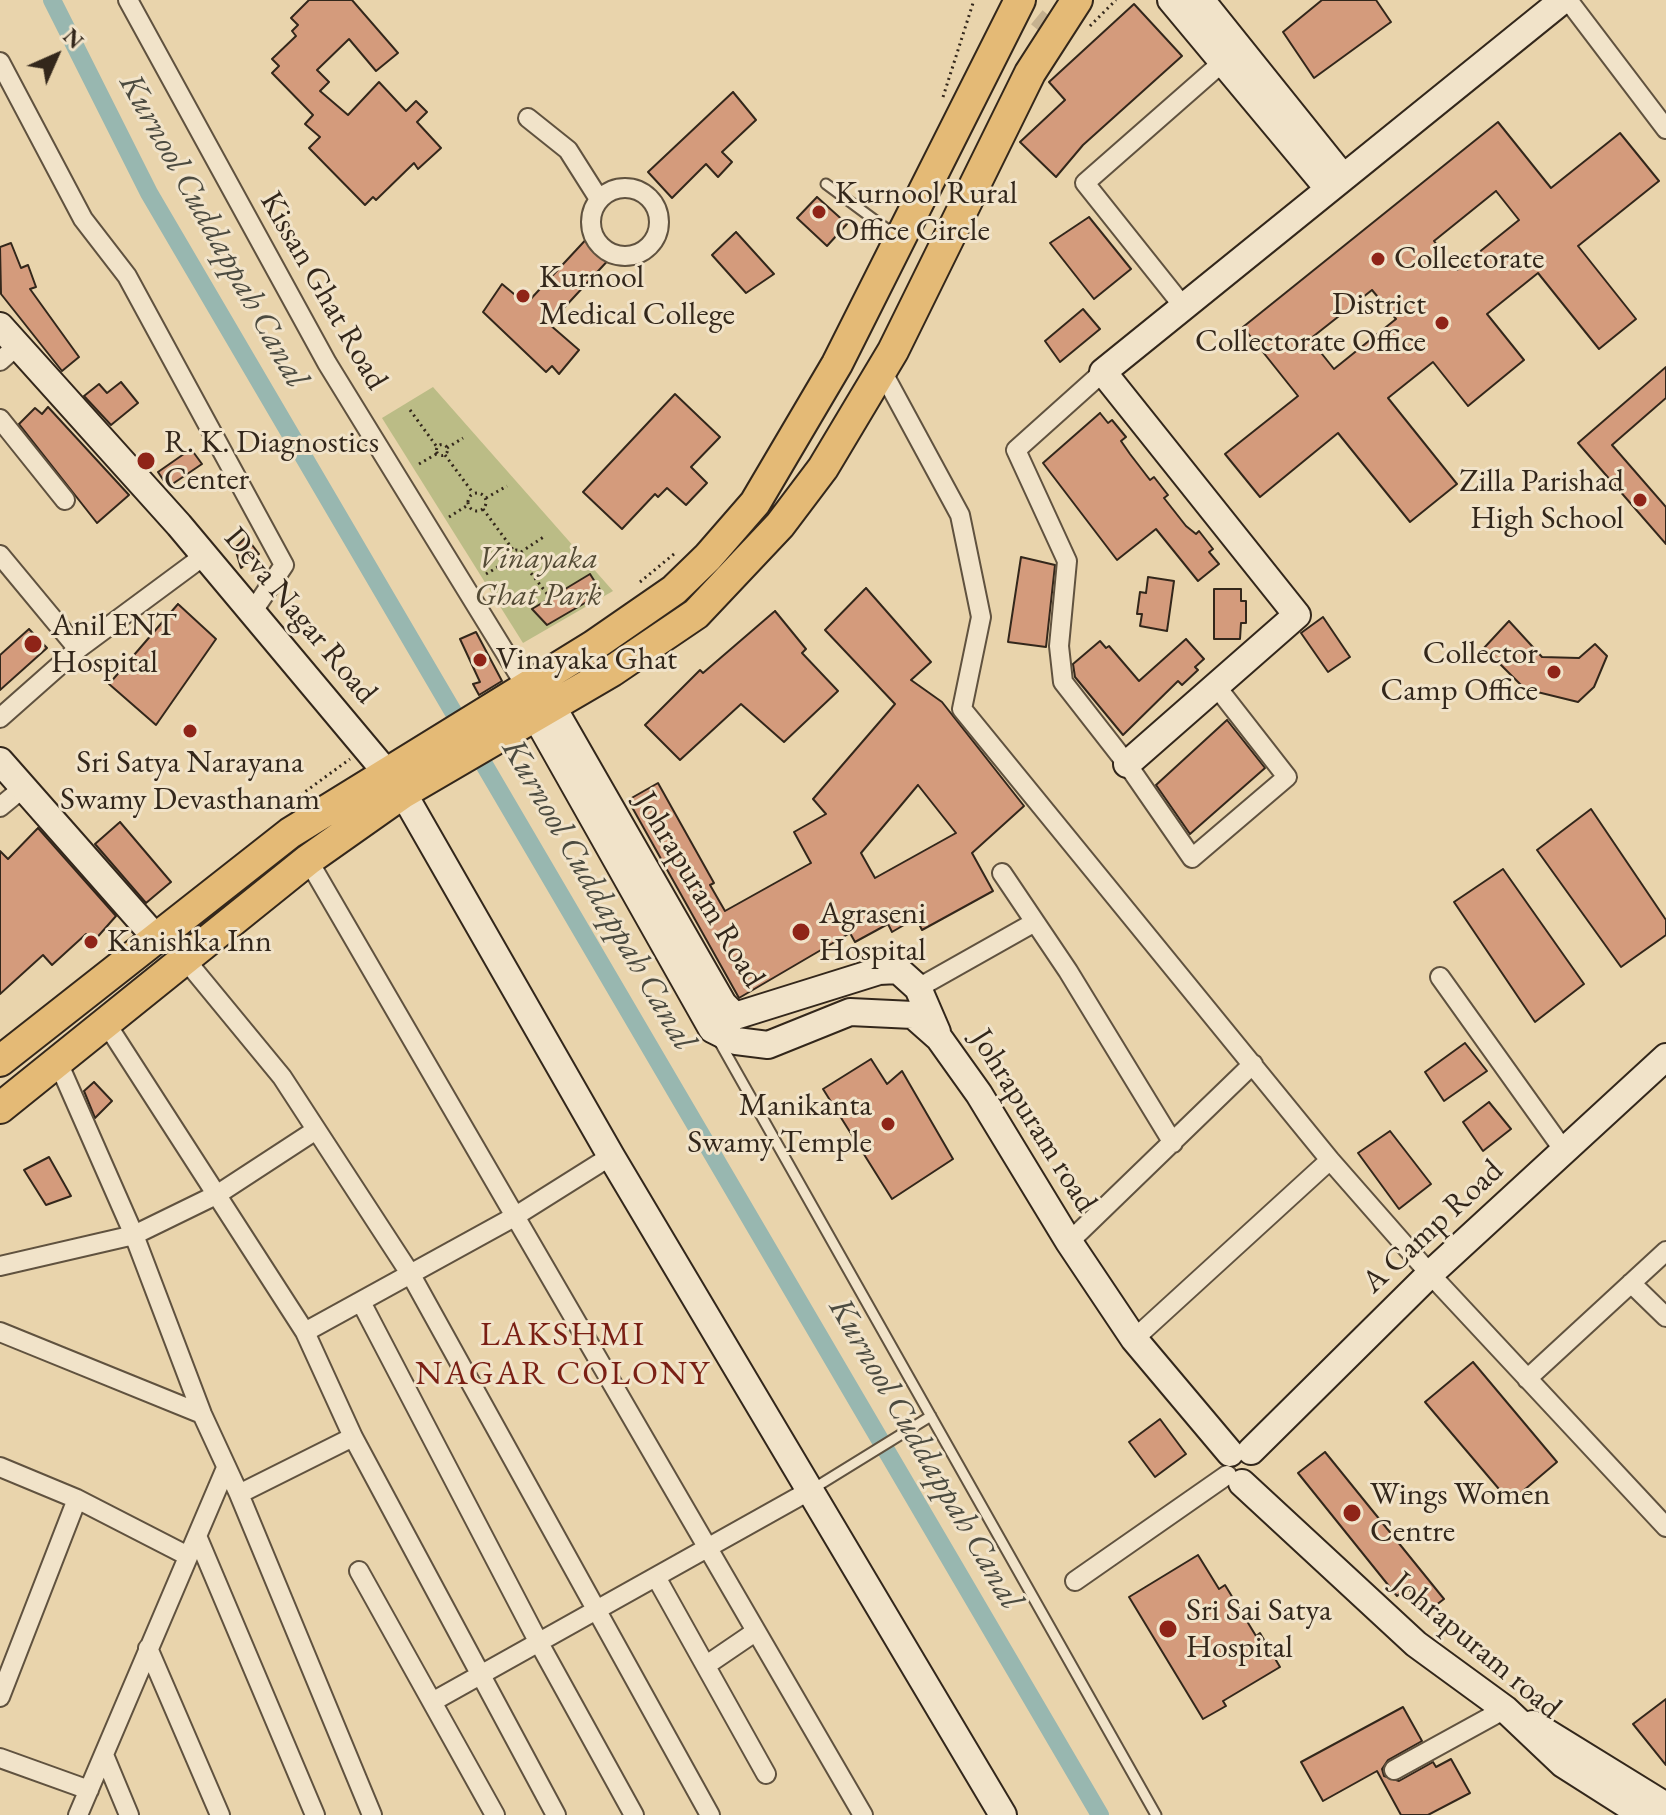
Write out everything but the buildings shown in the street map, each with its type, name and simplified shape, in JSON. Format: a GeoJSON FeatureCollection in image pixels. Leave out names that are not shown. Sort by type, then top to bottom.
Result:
{"type":"FeatureCollection","features":[{"type":"Feature","properties":{"kind":"main road"},"geometry":{"type":"LineString","coordinates":[[530,707],[674,590],[755,503],[837,364],[1020,0]]}},
{"type":"Feature","properties":{"kind":"main road"},"geometry":{"type":"LineString","coordinates":[[0,1061],[290,833],[394,782],[696,614],[780,525],[823,468],[882,371],[1030,73],[1077,0]]}},
{"type":"Feature","properties":{"kind":"main road"},"geometry":{"type":"LineString","coordinates":[[0,1108],[104,1020],[308,860],[394,782]]}},
{"type":"Feature","properties":{"kind":"street","name":"Kissan Ghat Road"},"geometry":{"type":"LineString","coordinates":[[128,0],[327,363],[530,707]]}},
{"type":"Feature","properties":{"kind":"street"},"geometry":{"type":"LineString","coordinates":[[1171,0],[1232,55],[1334,182]]}},
{"type":"Feature","properties":{"kind":"street"},"geometry":{"type":"LineString","coordinates":[[1201,0],[1232,55]]}},
{"type":"Feature","properties":{"kind":"street"},"geometry":{"type":"LineString","coordinates":[[1216,686],[1287,777],[1192,858],[1127,764],[1063,682],[1059,646],[1067,561],[1016,450],[1103,372],[1334,182],[1566,0],[1666,129]]}},
{"type":"Feature","properties":{"kind":"street"},"geometry":{"type":"LineString","coordinates":[[1183,306],[1085,183],[1232,55]]}},
{"type":"Feature","properties":{"kind":"street"},"geometry":{"type":"LineString","coordinates":[[0,62],[83,219],[127,276],[284,565],[253,611]]}},
{"type":"Feature","properties":{"kind":"street"},"geometry":{"type":"LineString","coordinates":[[528,118],[568,150],[599,199]]}},
{"type":"Feature","properties":{"kind":"street","name":"Deva Nagar Road"},"geometry":{"type":"LineString","coordinates":[[6,344],[205,555],[394,782],[611,1156],[1003,1815]]}},
{"type":"Feature","properties":{"kind":"street"},"geometry":{"type":"LineString","coordinates":[[882,371],[960,515],[981,617],[962,709],[1330,1160],[1430,1274],[1666,1527]]}},
{"type":"Feature","properties":{"kind":"street"},"geometry":{"type":"LineString","coordinates":[[1103,372],[1297,615],[1127,764]]}},
{"type":"Feature","properties":{"kind":"street"},"geometry":{"type":"LineString","coordinates":[[0,419],[65,500]]}},
{"type":"Feature","properties":{"kind":"street"},"geometry":{"type":"LineString","coordinates":[[0,555],[78,649]]}},
{"type":"Feature","properties":{"kind":"street"},"geometry":{"type":"LineString","coordinates":[[0,718],[78,649],[205,555]]}},
{"type":"Feature","properties":{"kind":"street","name":"Johrapuram Road"},"geometry":{"type":"LineString","coordinates":[[530,707],[723,1004],[735,1016],[879,971],[898,970],[918,988],[939,1038]]}},
{"type":"Feature","properties":{"kind":"street","name":"Johrapuram road"},"geometry":{"type":"LineString","coordinates":[[530,707],[712,1029],[736,1041],[768,1045],[850,1012],[913,1015],[939,1038],[979,1094],[1069,1242],[1134,1339],[1238,1466],[1416,1644],[1505,1709],[1563,1764],[1643,1815]]}},
{"type":"Feature","properties":{"kind":"street"},"geometry":{"type":"LineString","coordinates":[[0,761],[157,939]]}},
{"type":"Feature","properties":{"kind":"street"},"geometry":{"type":"LineString","coordinates":[[0,807],[23,788]]}},
{"type":"Feature","properties":{"kind":"street"},"geometry":{"type":"LineString","coordinates":[[308,860],[863,1815]]}},
{"type":"Feature","properties":{"kind":"street"},"geometry":{"type":"LineString","coordinates":[[1002,873],[1173,1143]]}},
{"type":"Feature","properties":{"kind":"street"},"geometry":{"type":"LineString","coordinates":[[918,988],[1035,922]]}},
{"type":"Feature","properties":{"kind":"street"},"geometry":{"type":"LineString","coordinates":[[184,958],[282,1077],[411,1275],[710,1815]]}},
{"type":"Feature","properties":{"kind":"street"},"geometry":{"type":"LineString","coordinates":[[1440,977],[1565,1152]]}},
{"type":"Feature","properties":{"kind":"street"},"geometry":{"type":"LineString","coordinates":[[104,1020],[305,1332],[353,1437],[556,1815]]}},
{"type":"Feature","properties":{"kind":"street","name":"A Camp Road"},"geometry":{"type":"LineString","coordinates":[[1238,1466],[1430,1274],[1666,1057]]}},
{"type":"Feature","properties":{"kind":"street"},"geometry":{"type":"LineString","coordinates":[[57,1060],[134,1235],[202,1414],[239,1494],[372,1815]]}},
{"type":"Feature","properties":{"kind":"street"},"geometry":{"type":"LineString","coordinates":[[1069,1242],[1253,1064]]}},
{"type":"Feature","properties":{"kind":"street"},"geometry":{"type":"LineString","coordinates":[[0,1266],[134,1235],[218,1194],[316,1130]]}},
{"type":"Feature","properties":{"kind":"street"},"geometry":{"type":"LineString","coordinates":[[305,1332],[514,1217],[611,1156]]}},
{"type":"Feature","properties":{"kind":"street"},"geometry":{"type":"LineString","coordinates":[[1134,1339],[1330,1160]]}},
{"type":"Feature","properties":{"kind":"street"},"geometry":{"type":"LineString","coordinates":[[1527,1379],[1666,1251]]}},
{"type":"Feature","properties":{"kind":"street"},"geometry":{"type":"LineString","coordinates":[[1631,1283],[1666,1317]]}},
{"type":"Feature","properties":{"kind":"street"},"geometry":{"type":"LineString","coordinates":[[361,1302],[539,1643],[634,1815]]}},
{"type":"Feature","properties":{"kind":"street"},"geometry":{"type":"LineString","coordinates":[[0,1332],[202,1414]]}},
{"type":"Feature","properties":{"kind":"street"},"geometry":{"type":"LineString","coordinates":[[239,1494],[353,1437]]}},
{"type":"Feature","properties":{"kind":"street"},"geometry":{"type":"LineString","coordinates":[[1075,1581],[1238,1466]]}},
{"type":"Feature","properties":{"kind":"street"},"geometry":{"type":"LineString","coordinates":[[0,1467],[77,1499],[188,1556]]}},
{"type":"Feature","properties":{"kind":"street"},"geometry":{"type":"LineString","coordinates":[[78,1815],[226,1468]]}},
{"type":"Feature","properties":{"kind":"street"},"geometry":{"type":"LineString","coordinates":[[432,1702],[809,1491]]}},
{"type":"Feature","properties":{"kind":"street"},"geometry":{"type":"LineString","coordinates":[[0,1697],[77,1499]]}},
{"type":"Feature","properties":{"kind":"street"},"geometry":{"type":"LineString","coordinates":[[197,1536],[315,1815]]}},
{"type":"Feature","properties":{"kind":"street"},"geometry":{"type":"LineString","coordinates":[[359,1571],[495,1815]]}},
{"type":"Feature","properties":{"kind":"street"},"geometry":{"type":"LineString","coordinates":[[656,1577],[708,1664],[766,1774]]}},
{"type":"Feature","properties":{"kind":"street"},"geometry":{"type":"LineString","coordinates":[[708,1664],[755,1632]]}},
{"type":"Feature","properties":{"kind":"street"},"geometry":{"type":"LineString","coordinates":[[148,1648],[220,1815]]}},
{"type":"Feature","properties":{"kind":"street","name":"Johrapuram Road"},"geometry":{"type":"LineString","coordinates":[[1505,1709],[1561,1738],[1666,1806]]}},
{"type":"Feature","properties":{"kind":"street"},"geometry":{"type":"LineString","coordinates":[[1394,1770],[1505,1709]]}},
{"type":"Feature","properties":{"kind":"street"},"geometry":{"type":"LineString","coordinates":[[104,1755],[129,1815]]}},
{"type":"Feature","properties":{"kind":"street"},"geometry":{"type":"LineString","coordinates":[[0,1758],[89,1790]]}},
{"type":"Feature","properties":{"kind":"lane"},"geometry":{"type":"LineString","coordinates":[[826,184],[902,239]]}},
{"type":"Feature","properties":{"kind":"lane"},"geometry":{"type":"LineString","coordinates":[[712,1029],[1156,1815]]}},
{"type":"Feature","properties":{"kind":"lane"},"geometry":{"type":"LineString","coordinates":[[809,1491],[931,1416]]}},
{"type":"Feature","properties":{"kind":"path"},"geometry":{"type":"LineString","coordinates":[[410,410],[437,447],[438,453]]}},
{"type":"Feature","properties":{"kind":"path"},"geometry":{"type":"LineString","coordinates":[[437,447],[447,448],[463,438]]}},
{"type":"Feature","properties":{"kind":"path"},"geometry":{"type":"LineString","coordinates":[[445,455],[447,448]]}},
{"type":"Feature","properties":{"kind":"path"},"geometry":{"type":"LineString","coordinates":[[419,464],[438,453],[445,455],[473,493]]}},
{"type":"Feature","properties":{"kind":"path"},"geometry":{"type":"LineString","coordinates":[[483,509],[486,498],[507,486]]}},
{"type":"Feature","properties":{"kind":"path"},"geometry":{"type":"LineString","coordinates":[[473,493],[482,493],[486,498]]}},
{"type":"Feature","properties":{"kind":"path"},"geometry":{"type":"LineString","coordinates":[[449,517],[468,505],[473,493]]}},
{"type":"Feature","properties":{"kind":"path"},"geometry":{"type":"LineString","coordinates":[[468,505],[474,511],[483,509]]}},
{"type":"Feature","properties":{"kind":"path"},"geometry":{"type":"LineString","coordinates":[[483,509],[514,551],[513,558]]}},
{"type":"Feature","properties":{"kind":"path"},"geometry":{"type":"LineString","coordinates":[[514,551],[521,552],[545,536]]}},
{"type":"Feature","properties":{"kind":"path"},"geometry":{"type":"LineString","coordinates":[[636,585],[683,548]]}},
{"type":"Feature","properties":{"kind":"path"},"geometry":{"type":"LineString","coordinates":[[520,559],[521,552]]}},
{"type":"Feature","properties":{"kind":"path"},"geometry":{"type":"LineString","coordinates":[[486,574],[513,558],[520,559],[548,595]]}},
{"type":"Feature","properties":{"kind":"green space","name":"Vinayaka Ghat Park"},"geometry":{"type":"Polygon","coordinates":[[[433,387],[613,591],[523,643],[382,418],[433,387]]]}},
{"type":"Feature","properties":{"kind":"waterway","name":"Kurnool Cuddappah Canal"},"geometry":{"type":"LineString","coordinates":[[52,0],[149,193],[1100,1815]]}},
{"type":"Feature","properties":{"kind":"tunnel"},"geometry":{"type":"LineString","coordinates":[[1016,0],[1063,39]]}},
{"type":"Feature","properties":{"kind":"place","name":"Kurnool Rural Office Circle"},"geometry":{"type":"Point","coordinates":[819,212]}},
{"type":"Feature","properties":{"kind":"place","name":"Collectorate"},"geometry":{"type":"Point","coordinates":[1378,259]}},
{"type":"Feature","properties":{"kind":"place","name":"Kurnool Medical College"},"geometry":{"type":"Point","coordinates":[523,296]}},
{"type":"Feature","properties":{"kind":"place","name":"District Collectorate Office"},"geometry":{"type":"Point","coordinates":[1442,323]}},
{"type":"Feature","properties":{"kind":"place","name":"R. K. Diagnostics Center"},"geometry":{"type":"Point","coordinates":[146,461]}},
{"type":"Feature","properties":{"kind":"place","name":"Zilla Parishad High School"},"geometry":{"type":"Point","coordinates":[1640,500]}},
{"type":"Feature","properties":{"kind":"place","name":"Anil ENT Hospital"},"geometry":{"type":"Point","coordinates":[33,644]}},
{"type":"Feature","properties":{"kind":"place","name":"Vinayaka Ghat"},"geometry":{"type":"Point","coordinates":[480,660]}},
{"type":"Feature","properties":{"kind":"place","name":"Collector Camp Office"},"geometry":{"type":"Point","coordinates":[1554,672]}},
{"type":"Feature","properties":{"kind":"place","name":"Sri Satya Narayana Swamy Devasthanam"},"geometry":{"type":"Point","coordinates":[190,731]}},
{"type":"Feature","properties":{"kind":"place","name":"Agraseni Hospital"},"geometry":{"type":"Point","coordinates":[801,932]}},
{"type":"Feature","properties":{"kind":"place","name":"Kanishka Inn"},"geometry":{"type":"Point","coordinates":[91,942]}},
{"type":"Feature","properties":{"kind":"place","name":"Manikanta Swamy Temple"},"geometry":{"type":"Point","coordinates":[888,1124]}},
{"type":"Feature","properties":{"kind":"place","name":"Wings Women Centre"},"geometry":{"type":"Point","coordinates":[1352,1513]}},
{"type":"Feature","properties":{"kind":"place","name":"Sri Sai Satya Hospital"},"geometry":{"type":"Point","coordinates":[1168,1629]}},
{"type":"Feature","properties":{"kind":"district","name":"LAKSHMI NAGAR COLONY"},"geometry":{"type":"Point","coordinates":[563,1356]}}]}
